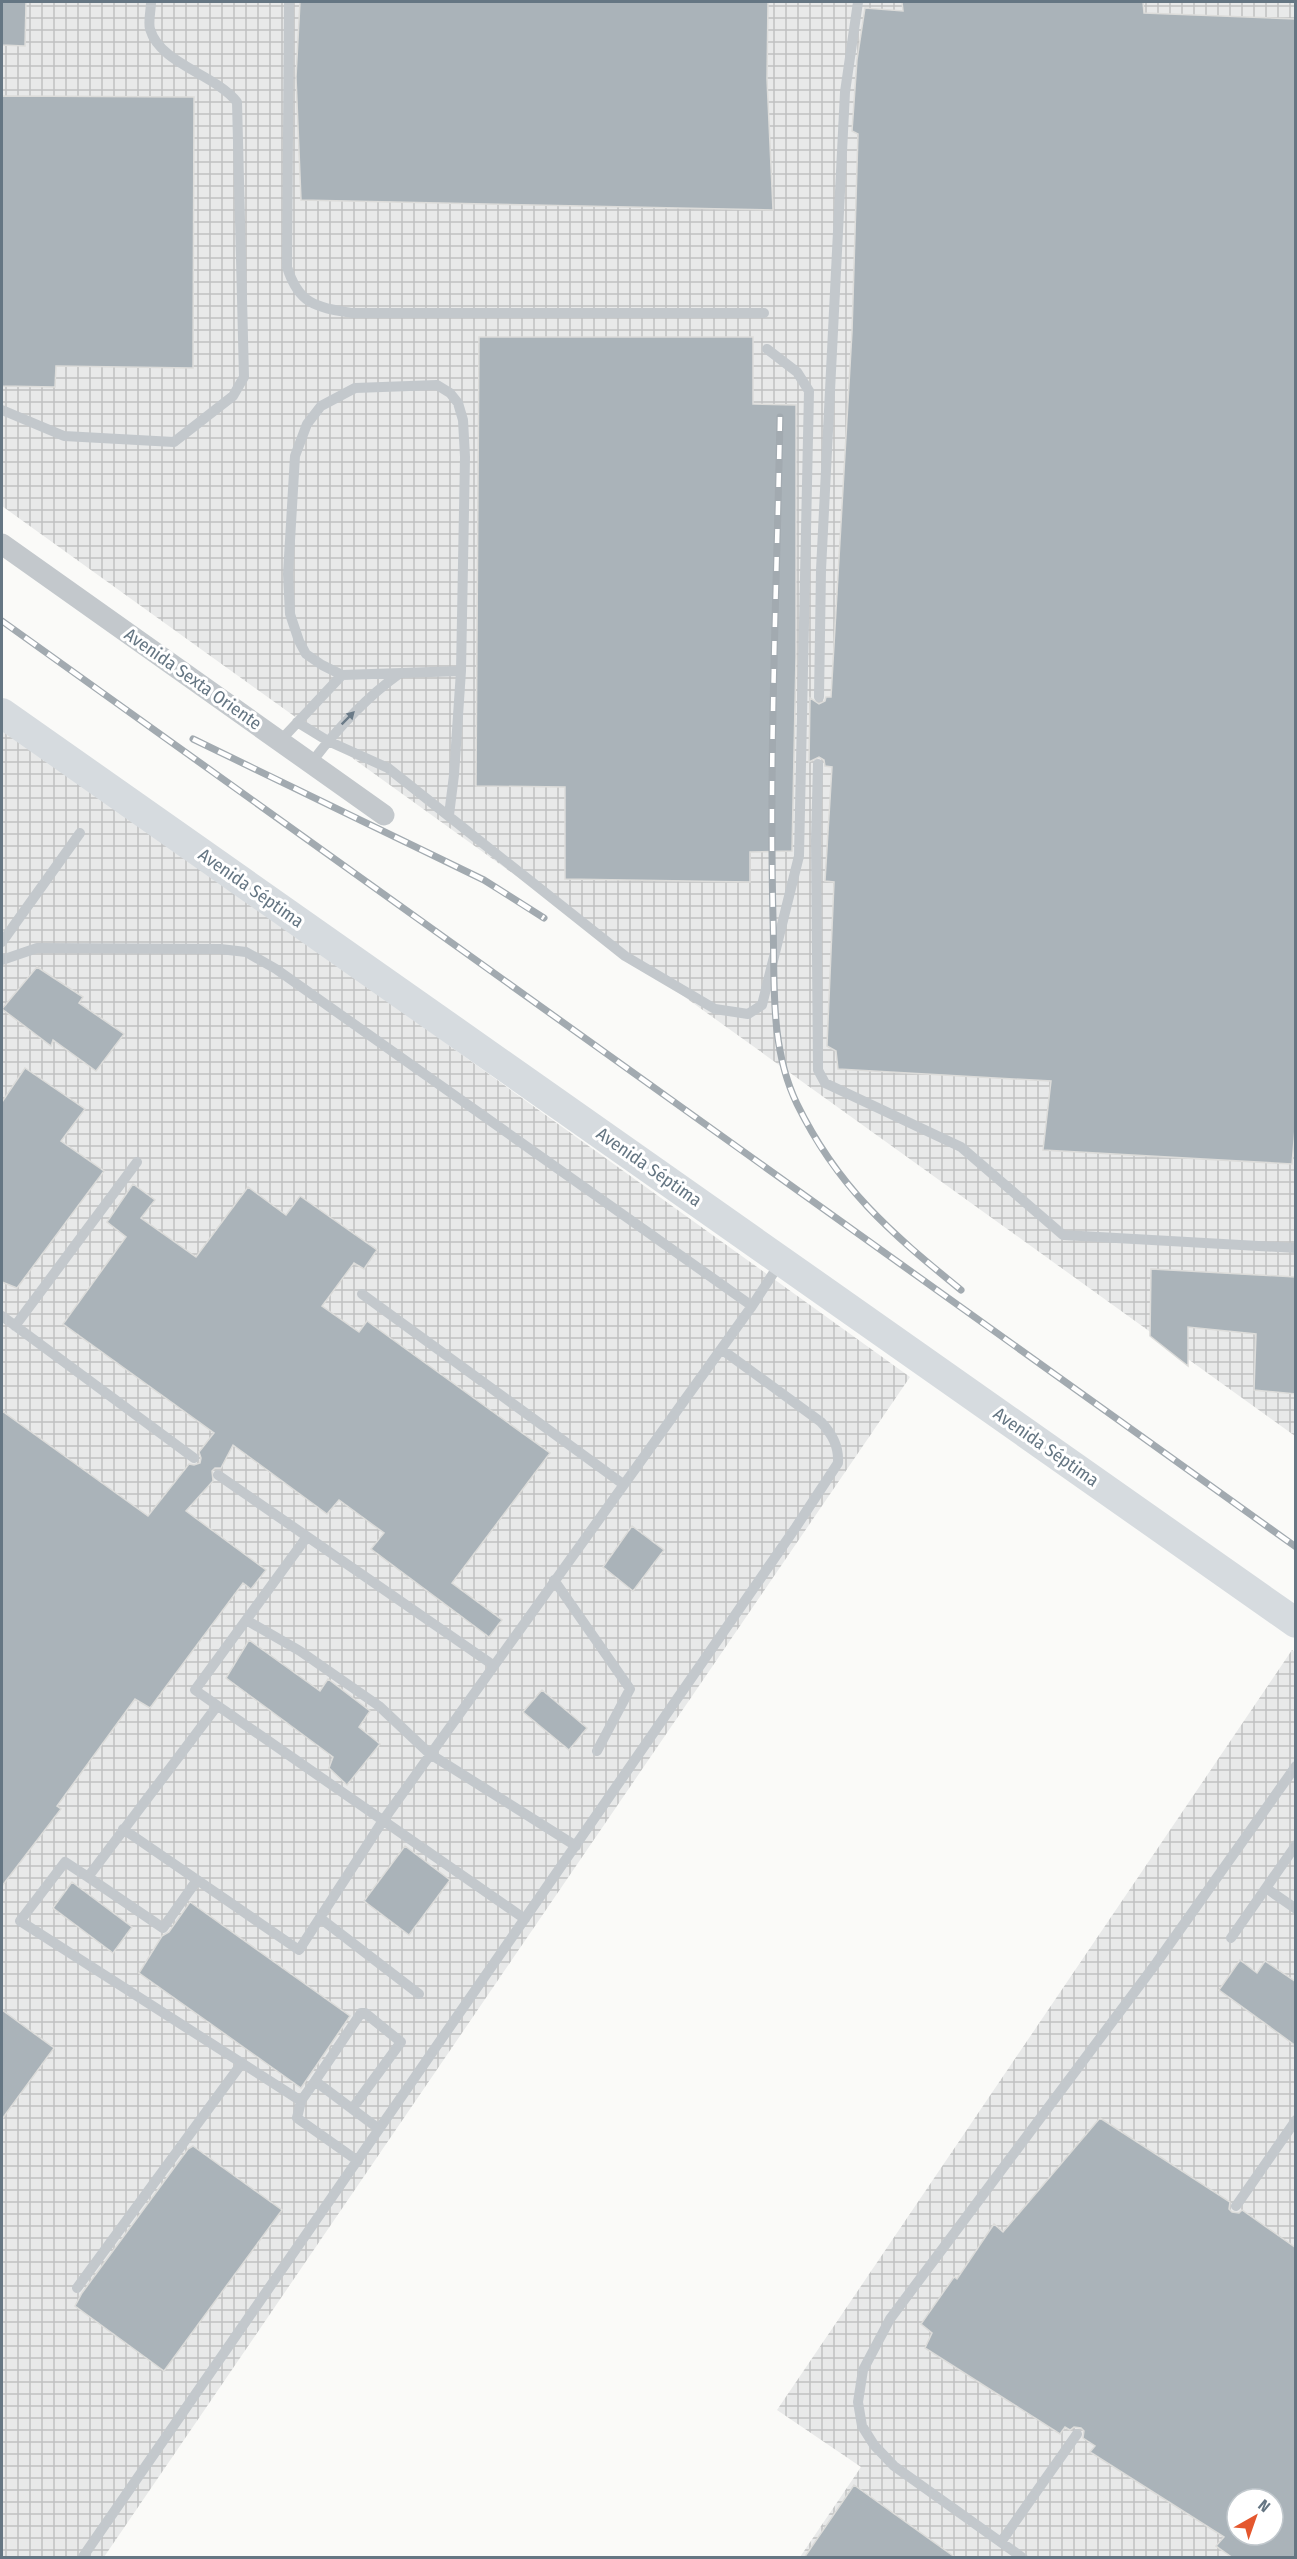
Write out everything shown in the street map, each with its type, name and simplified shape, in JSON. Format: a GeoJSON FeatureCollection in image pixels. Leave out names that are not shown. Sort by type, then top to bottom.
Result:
{"type":"FeatureCollection","features":[{"type":"Feature","properties":{"kind":"street","name":"Avenida Sexta Oriente"},"geometry":{"type":"LineString","coordinates":[[2,544],[384,815]]}},
{"type":"Feature","properties":{"kind":"street","name":"Avenida Séptima"},"geometry":{"type":"LineString","coordinates":[[2,713],[1296,1623]]}},
{"type":"Feature","properties":{"kind":"lane"},"geometry":{"type":"LineString","coordinates":[[2,410],[63,436],[174,442],[233,396],[244,377],[237,102],[228,91],[161,49],[150,28],[151,2]]}},
{"type":"Feature","properties":{"kind":"lane"},"geometry":{"type":"LineString","coordinates":[[289,2],[287,267],[302,298],[318,307],[352,313],[764,312]]}},
{"type":"Feature","properties":{"kind":"lane"},"geometry":{"type":"LineString","coordinates":[[819,697],[821,570],[845,92],[858,2]]}},
{"type":"Feature","properties":{"kind":"lane"},"geometry":{"type":"LineString","coordinates":[[297,722],[328,741],[388,768],[635,962],[715,1009],[748,1014],[762,1005],[799,856],[809,391],[797,372],[767,349]]}},
{"type":"Feature","properties":{"kind":"lane"},"geometry":{"type":"LineString","coordinates":[[449,815],[461,671],[465,457],[463,420],[458,403],[450,393],[437,385],[355,388],[321,406],[307,424],[295,456],[288,574],[290,614],[299,641],[306,654],[342,675],[461,671]]}},
{"type":"Feature","properties":{"kind":"lane"},"geometry":{"type":"LineString","coordinates":[[311,763],[328,741],[373,693],[399,673]]}},
{"type":"Feature","properties":{"kind":"lane"},"geometry":{"type":"LineString","coordinates":[[280,741],[342,675]]}},
{"type":"Feature","properties":{"kind":"lane"},"geometry":{"type":"LineString","coordinates":[[818,764],[816,840],[818,1070],[825,1083],[961,1147],[1063,1235],[1296,1248]]}},
{"type":"Feature","properties":{"kind":"lane"},"geometry":{"type":"LineString","coordinates":[[2,942],[80,834]]}},
{"type":"Feature","properties":{"kind":"lane"},"geometry":{"type":"LineString","coordinates":[[2,960],[37,948],[220,949],[246,952],[276,969],[752,1306]]}},
{"type":"Feature","properties":{"kind":"lane"},"geometry":{"type":"LineString","coordinates":[[15,1326],[137,1162]]}},
{"type":"Feature","properties":{"kind":"lane"},"geometry":{"type":"LineString","coordinates":[[123,1829],[299,1950],[382,1822],[721,1350],[782,1261]]}},
{"type":"Feature","properties":{"kind":"lane"},"geometry":{"type":"LineString","coordinates":[[362,1294],[623,1484]]}},
{"type":"Feature","properties":{"kind":"lane"},"geometry":{"type":"LineString","coordinates":[[2,1316],[194,1458]]}},
{"type":"Feature","properties":{"kind":"lane"},"geometry":{"type":"LineString","coordinates":[[82,2558],[576,1846],[838,1463],[833,1435],[821,1422],[721,1350]]}},
{"type":"Feature","properties":{"kind":"lane"},"geometry":{"type":"LineString","coordinates":[[218,1475],[306,1538],[493,1665]]}},
{"type":"Feature","properties":{"kind":"lane"},"geometry":{"type":"LineString","coordinates":[[306,1538],[195,1690],[382,1822],[525,1919]]}},
{"type":"Feature","properties":{"kind":"lane"},"geometry":{"type":"LineString","coordinates":[[554,1580],[630,1689],[597,1751]]}},
{"type":"Feature","properties":{"kind":"lane"},"geometry":{"type":"LineString","coordinates":[[246,1620],[300,1651],[379,1706],[430,1754],[576,1846]]}},
{"type":"Feature","properties":{"kind":"lane"},"geometry":{"type":"LineString","coordinates":[[88,1877],[217,1706]]}},
{"type":"Feature","properties":{"kind":"lane"},"geometry":{"type":"LineString","coordinates":[[1023,2558],[894,2466],[874,2445],[862,2426],[858,2402],[863,2370],[890,2319],[1157,1962],[1296,1766]]}},
{"type":"Feature","properties":{"kind":"lane"},"geometry":{"type":"LineString","coordinates":[[1231,1938],[1296,1845]]}},
{"type":"Feature","properties":{"kind":"lane"},"geometry":{"type":"LineString","coordinates":[[197,1880],[163,1928],[64,1862],[20,1921],[302,2101]]}},
{"type":"Feature","properties":{"kind":"lane"},"geometry":{"type":"LineString","coordinates":[[1266,1888],[1296,1909]]}},
{"type":"Feature","properties":{"kind":"lane"},"geometry":{"type":"LineString","coordinates":[[320,1918],[419,1994]]}},
{"type":"Feature","properties":{"kind":"lane"},"geometry":{"type":"LineString","coordinates":[[352,2109],[401,2042],[365,2013],[361,2013],[302,2101],[297,2118],[358,2161]]}},
{"type":"Feature","properties":{"kind":"lane"},"geometry":{"type":"LineString","coordinates":[[77,2288],[242,2063]]}},
{"type":"Feature","properties":{"kind":"lane"},"geometry":{"type":"LineString","coordinates":[[315,2081],[379,2129]]}},
{"type":"Feature","properties":{"kind":"lane"},"geometry":{"type":"LineString","coordinates":[[1236,2206],[1296,2120]]}},
{"type":"Feature","properties":{"kind":"lane"},"geometry":{"type":"LineString","coordinates":[[1002,2542],[1077,2434]]}},
{"type":"Feature","properties":{"kind":"shaded area"},"geometry":{"type":"Polygon","coordinates":[[[2,2],[1295,2],[1295,1436],[2,506],[2,2]]]}},
{"type":"Feature","properties":{"kind":"shaded area"},"geometry":{"type":"Polygon","coordinates":[[[2,724],[910,1377],[104,2557],[2,2557],[2,724]]]}},
{"type":"Feature","properties":{"kind":"shaded area"},"geometry":{"type":"Polygon","coordinates":[[[1292,1650],[1296,1653],[1295,2557],[800,2557],[861,2467],[777,2410],[1292,1650]]]}},
{"type":"Feature","properties":{"kind":"building"},"geometry":{"type":"Polygon","coordinates":[[[2,2],[26,2],[25,46],[2,45],[2,2]]]}},
{"type":"Feature","properties":{"kind":"building"},"geometry":{"type":"Polygon","coordinates":[[[300,2],[768,2],[767,79],[773,210],[301,200],[296,77],[300,2]]]}},
{"type":"Feature","properties":{"kind":"building"},"geometry":{"type":"Polygon","coordinates":[[[902,2],[1143,2],[1144,13],[1296,19],[1296,1117],[1292,1164],[1043,1150],[1051,1081],[838,1069],[836,1051],[827,1046],[834,882],[825,881],[832,767],[825,766],[824,760],[819,757],[809,762],[810,698],[819,704],[825,701],[826,697],[831,697],[852,332],[858,134],[852,131],[857,60],[865,8],[903,11],[902,2]]]}},
{"type":"Feature","properties":{"kind":"building"},"geometry":{"type":"Polygon","coordinates":[[[2,96],[194,97],[193,368],[56,366],[55,387],[2,386],[2,96]]]}},
{"type":"Feature","properties":{"kind":"building"},"geometry":{"type":"Polygon","coordinates":[[[479,337],[753,337],[753,404],[796,405],[796,657],[792,851],[750,852],[750,882],[565,879],[565,787],[476,786],[479,337]]]}},
{"type":"Feature","properties":{"kind":"building"},"geometry":{"type":"Polygon","coordinates":[[[37,967],[83,997],[79,1003],[124,1034],[96,1071],[53,1040],[51,1046],[2,1009],[37,967]]]}},
{"type":"Feature","properties":{"kind":"building"},"geometry":{"type":"Polygon","coordinates":[[[25,1068],[85,1109],[61,1141],[104,1171],[17,1288],[2,1282],[2,1102],[25,1068]]]}},
{"type":"Feature","properties":{"kind":"building"},"geometry":{"type":"Polygon","coordinates":[[[133,1184],[155,1200],[141,1218],[196,1257],[248,1187],[286,1215],[300,1196],[377,1250],[364,1269],[354,1263],[322,1306],[359,1332],[367,1321],[550,1453],[452,1583],[502,1620],[489,1637],[371,1549],[384,1533],[339,1500],[327,1514],[233,1445],[221,1468],[215,1468],[212,1471],[213,1481],[186,1511],[266,1570],[251,1589],[243,1583],[150,1708],[135,1699],[57,1806],[61,1809],[2,1886],[2,1411],[148,1516],[189,1464],[200,1463],[199,1452],[214,1433],[63,1324],[126,1237],[107,1222],[133,1184]]]}},
{"type":"Feature","properties":{"kind":"building"},"geometry":{"type":"Polygon","coordinates":[[[1151,1269],[1296,1277],[1296,1394],[1254,1390],[1256,1334],[1188,1327],[1188,1366],[1150,1336],[1151,1269]]]}},
{"type":"Feature","properties":{"kind":"building"},"geometry":{"type":"Polygon","coordinates":[[[632,1526],[664,1550],[633,1591],[603,1567],[632,1526]]]}},
{"type":"Feature","properties":{"kind":"building"},"geometry":{"type":"Polygon","coordinates":[[[249,1640],[320,1691],[328,1679],[370,1711],[359,1727],[380,1744],[347,1785],[329,1768],[333,1757],[226,1678],[249,1640]]]}},
{"type":"Feature","properties":{"kind":"building"},"geometry":{"type":"Polygon","coordinates":[[[542,1690],[587,1728],[569,1750],[523,1712],[542,1690]]]}},
{"type":"Feature","properties":{"kind":"building"},"geometry":{"type":"Polygon","coordinates":[[[405,1846],[450,1880],[409,1935],[364,1901],[405,1846]]]}},
{"type":"Feature","properties":{"kind":"building"},"geometry":{"type":"Polygon","coordinates":[[[72,1882],[132,1927],[113,1953],[53,1908],[72,1882]]]}},
{"type":"Feature","properties":{"kind":"building"},"geometry":{"type":"Polygon","coordinates":[[[190,1902],[350,2016],[301,2088],[139,1973],[162,1936],[169,1932],[190,1902]]]}},
{"type":"Feature","properties":{"kind":"building"},"geometry":{"type":"Polygon","coordinates":[[[1240,1960],[1257,1973],[1265,1961],[1296,1982],[1296,2046],[1219,1990],[1240,1960]]]}},
{"type":"Feature","properties":{"kind":"building"},"geometry":{"type":"Polygon","coordinates":[[[2,2010],[54,2048],[2,2119],[2,2010]]]}},
{"type":"Feature","properties":{"kind":"building"},"geometry":{"type":"Polygon","coordinates":[[[1100,2118],[1230,2202],[1229,2209],[1232,2212],[1239,2213],[1242,2210],[1296,2248],[1296,2558],[1233,2558],[1216,2546],[1224,2537],[1090,2452],[1095,2446],[1083,2438],[1084,2431],[1081,2428],[1074,2427],[1070,2430],[1065,2427],[1060,2434],[925,2348],[932,2333],[921,2324],[954,2277],[957,2279],[994,2224],[1003,2232],[1100,2118]]]}},
{"type":"Feature","properties":{"kind":"building"},"geometry":{"type":"Polygon","coordinates":[[[193,2146],[282,2210],[164,2371],[75,2306],[82,2293],[188,2149],[193,2146]]]}},
{"type":"Feature","properties":{"kind":"building"},"geometry":{"type":"Polygon","coordinates":[[[854,2485],[956,2558],[804,2558],[854,2485]]]}},
{"type":"Feature","properties":{"kind":"railway"},"geometry":{"type":"LineString","coordinates":[[780,417],[772,855],[775,1012],[782,1059],[797,1104],[813,1134],[848,1184],[889,1228],[961,1290]]}},
{"type":"Feature","properties":{"kind":"railway"},"geometry":{"type":"LineString","coordinates":[[2,621],[1296,1547]]}},
{"type":"Feature","properties":{"kind":"railway"},"geometry":{"type":"LineString","coordinates":[[193,739],[484,880],[544,918]]}}]}
